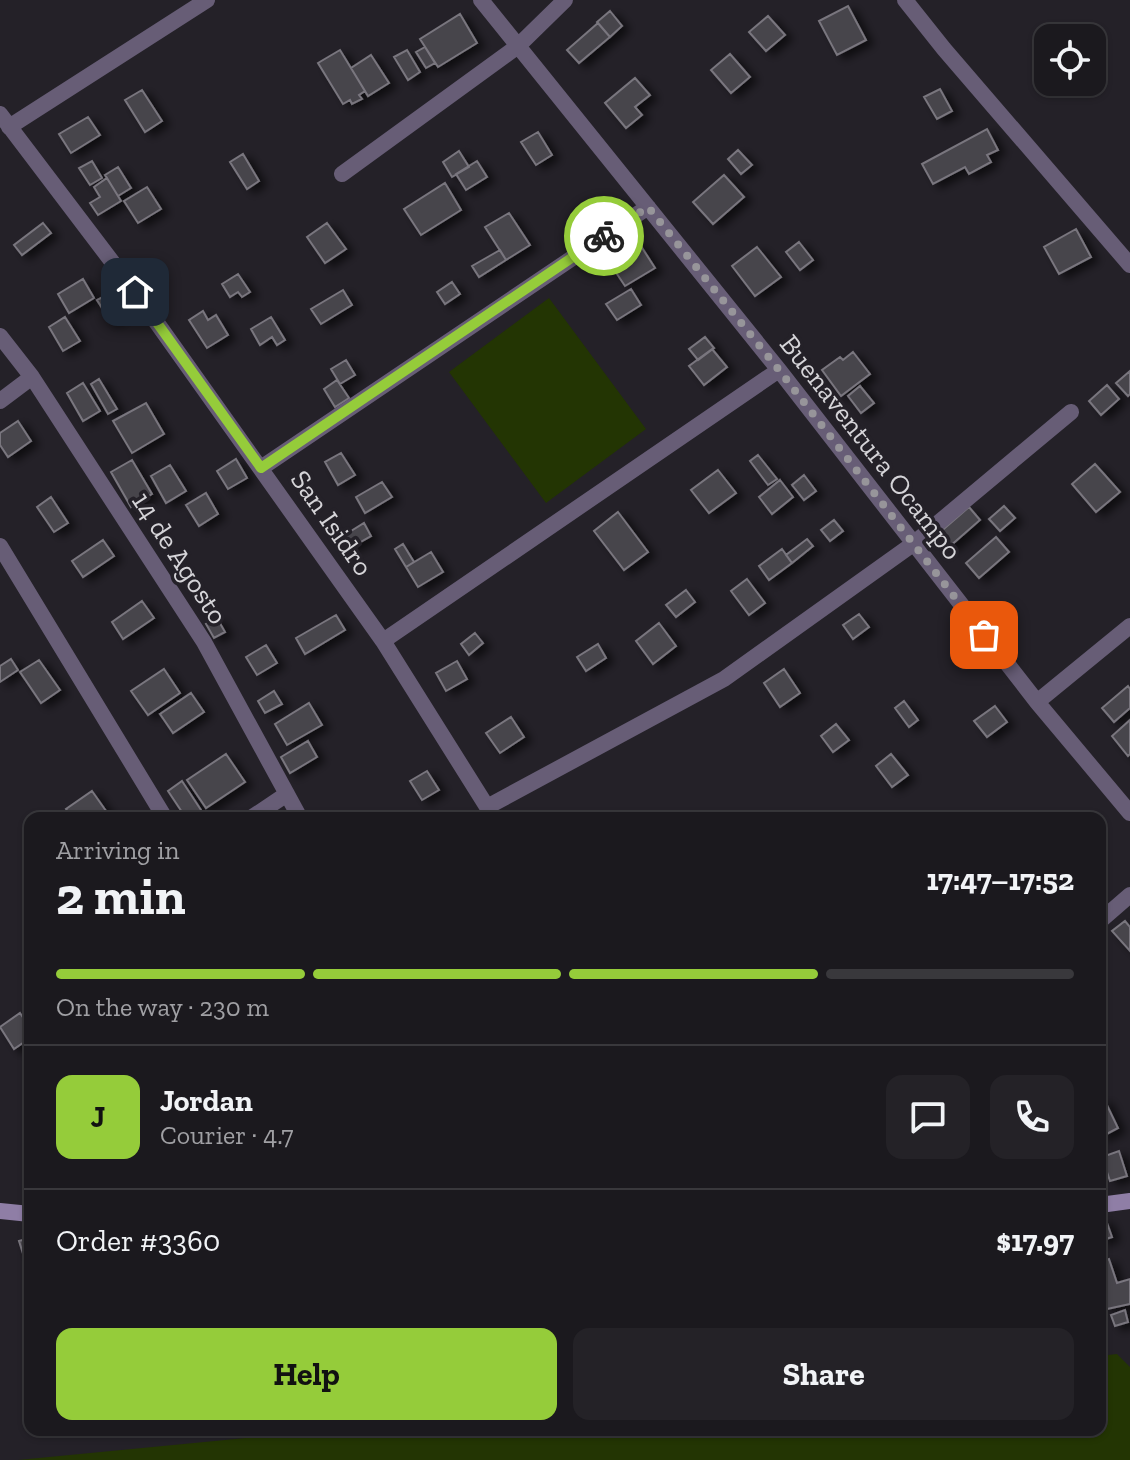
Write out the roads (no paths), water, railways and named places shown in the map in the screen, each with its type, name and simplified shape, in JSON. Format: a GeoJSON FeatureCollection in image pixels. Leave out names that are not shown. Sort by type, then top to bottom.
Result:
{"type":"FeatureCollection","features":[{"type":"Feature","properties":{"kind":"main road"},"geometry":{"type":"LineString","coordinates":[[1106,1204],[1130,1201]]}},
{"type":"Feature","properties":{"kind":"main road"},"geometry":{"type":"LineString","coordinates":[[0,1211],[24,1213]]}},
{"type":"Feature","properties":{"kind":"street"},"geometry":{"type":"LineString","coordinates":[[4,120],[207,0]]}},
{"type":"Feature","properties":{"kind":"street","name":"Buenaventura Ocampo"},"geometry":{"type":"LineString","coordinates":[[481,0],[779,370],[1037,702],[1130,813]]}},
{"type":"Feature","properties":{"kind":"street"},"geometry":{"type":"LineString","coordinates":[[342,174],[518,46],[565,0]]}},
{"type":"Feature","properties":{"kind":"street"},"geometry":{"type":"LineString","coordinates":[[905,0],[1130,265]]}},
{"type":"Feature","properties":{"kind":"street","name":"San Isidro"},"geometry":{"type":"LineString","coordinates":[[4,120],[135,292],[383,641],[489,812]]}},
{"type":"Feature","properties":{"kind":"street"},"geometry":{"type":"LineString","coordinates":[[261,468],[648,207]]}},
{"type":"Feature","properties":{"kind":"street","name":"14 de Agosto"},"geometry":{"type":"LineString","coordinates":[[0,336],[32,377],[204,642],[297,812]]}},
{"type":"Feature","properties":{"kind":"street"},"geometry":{"type":"LineString","coordinates":[[383,641],[779,370]]}},
{"type":"Feature","properties":{"kind":"street"},"geometry":{"type":"LineString","coordinates":[[0,401],[32,377]]}},
{"type":"Feature","properties":{"kind":"street"},"geometry":{"type":"LineString","coordinates":[[492,812],[724,679],[913,544],[1071,412]]}},
{"type":"Feature","properties":{"kind":"street"},"geometry":{"type":"LineString","coordinates":[[0,546],[161,812]]}},
{"type":"Feature","properties":{"kind":"street"},"geometry":{"type":"LineString","coordinates":[[1037,702],[1130,626]]}},
{"type":"Feature","properties":{"kind":"street"},"geometry":{"type":"LineString","coordinates":[[260,812],[287,794]]}},
{"type":"Feature","properties":{"kind":"street"},"geometry":{"type":"LineString","coordinates":[[1106,916],[1130,895]]}}]}
